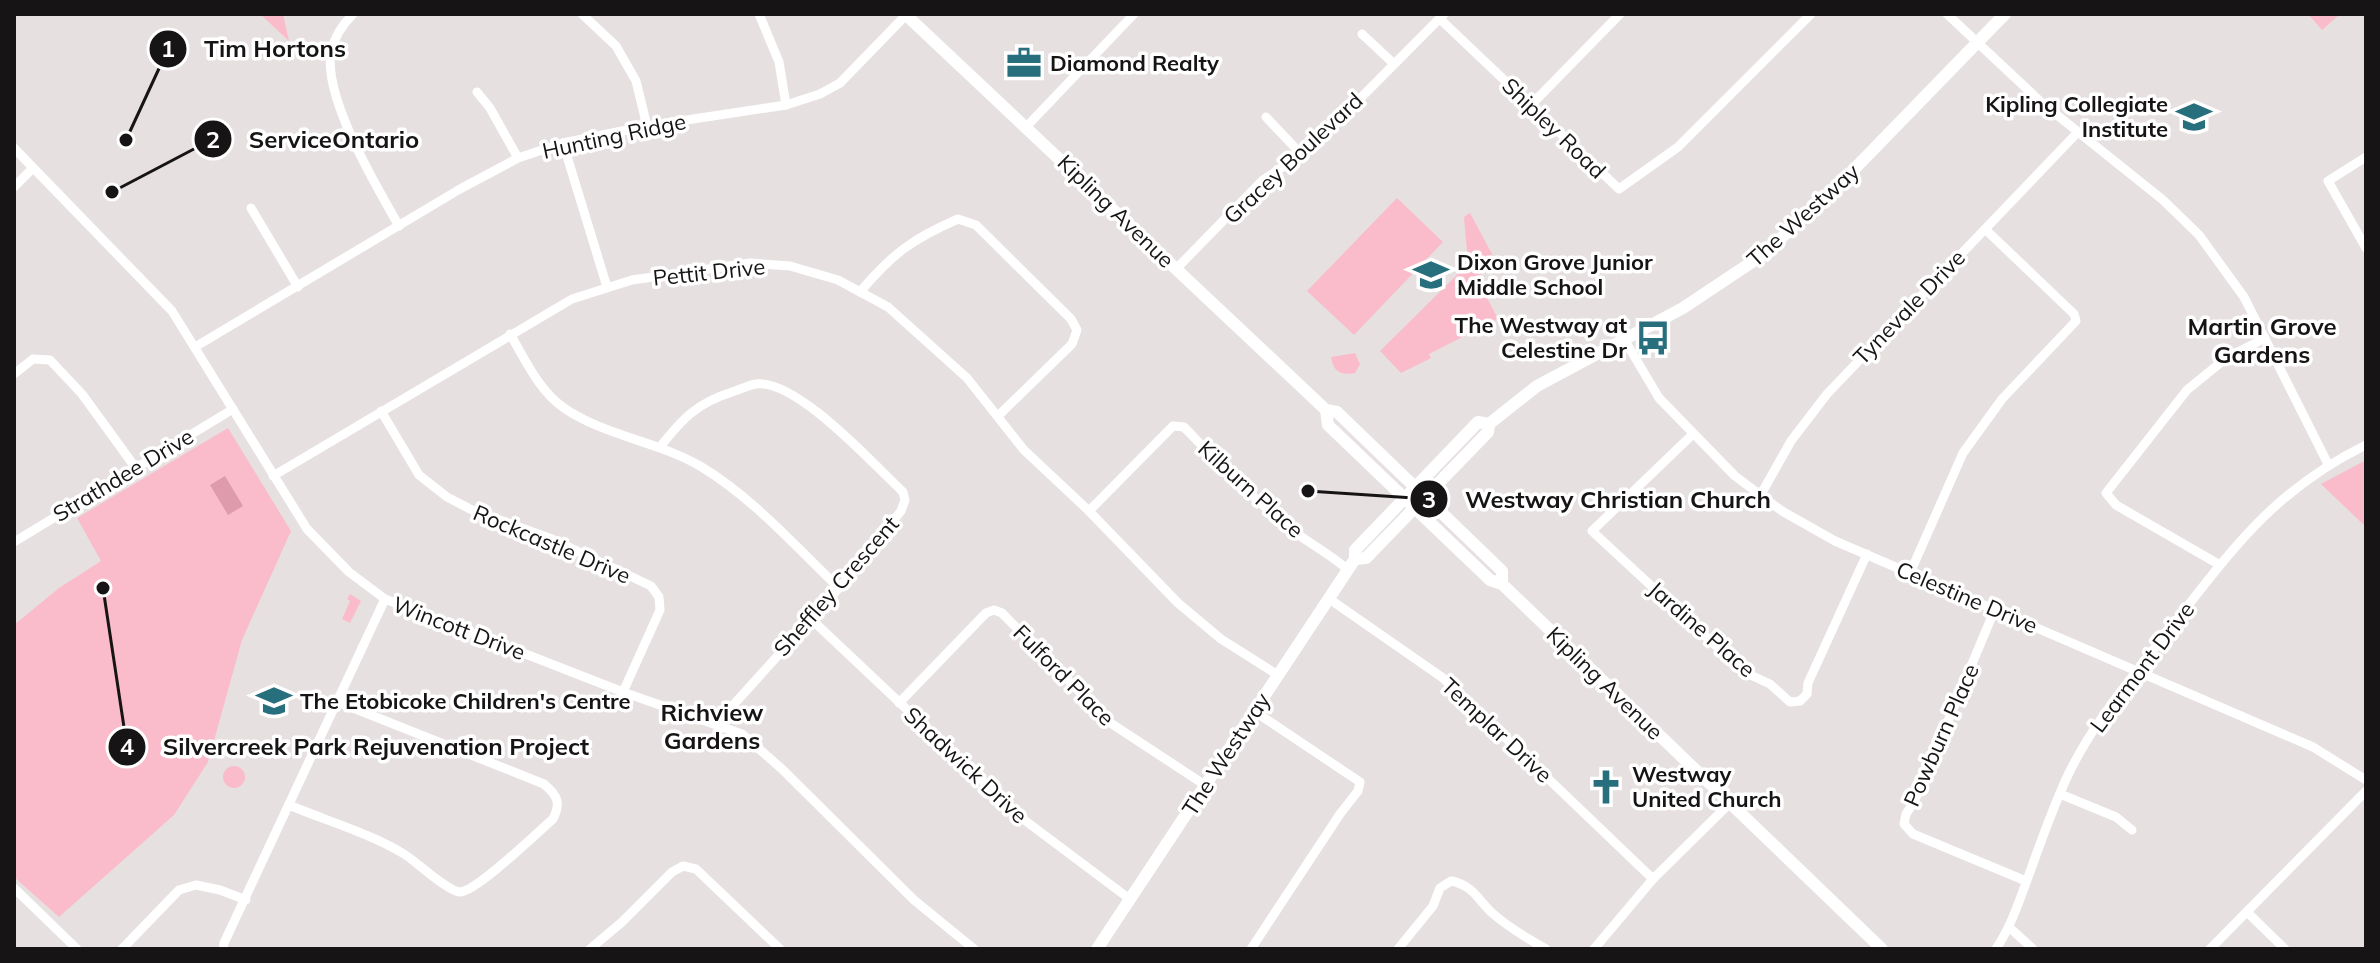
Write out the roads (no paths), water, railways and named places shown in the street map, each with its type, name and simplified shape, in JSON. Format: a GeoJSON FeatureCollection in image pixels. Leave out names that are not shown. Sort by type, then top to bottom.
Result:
{"type":"FeatureCollection","features":[{"type":"Feature","properties":{"kind":"main road","name":"Kipling Avenue"},"geometry":{"type":"LineString","coordinates":[[906,14],[1326,410],[1337,412],[1415,486],[1502,571],[1502,584]]}},
{"type":"Feature","properties":{"kind":"main road","name":"The Westway"},"geometry":{"type":"LineString","coordinates":[[1351,564],[1366,558],[1415,509],[1488,432],[1489,424],[1544,382],[1709,292],[1779,241],[1831,193],[2005,14]]}},
{"type":"Feature","properties":{"kind":"main road","name":"Kipling Avenue"},"geometry":{"type":"LineString","coordinates":[[1326,410],[1328,425],[1403,498],[1490,580],[1502,584],[1882,949]]}},
{"type":"Feature","properties":{"kind":"main road","name":"The Westway"},"geometry":{"type":"LineString","coordinates":[[1097,949],[1351,564],[1355,550],[1478,422],[1489,424]]}},
{"type":"Feature","properties":{"kind":"street"},"geometry":{"type":"LineString","coordinates":[[353,14],[331,52],[334,88],[363,165],[399,226]]}},
{"type":"Feature","properties":{"kind":"street"},"geometry":{"type":"LineString","coordinates":[[582,14],[616,46],[636,81],[647,126]]}},
{"type":"Feature","properties":{"kind":"street"},"geometry":{"type":"LineString","coordinates":[[759,14],[779,62],[786,105]]}},
{"type":"Feature","properties":{"kind":"street","name":"Hunting Ridge"},"geometry":{"type":"LineString","coordinates":[[195,347],[518,158],[563,143],[647,126],[801,102],[840,83],[906,14]]}},
{"type":"Feature","properties":{"kind":"street"},"geometry":{"type":"LineString","coordinates":[[1027,126],[1134,14]]}},
{"type":"Feature","properties":{"kind":"street"},"geometry":{"type":"LineString","coordinates":[[1530,106],[1620,14]]}},
{"type":"Feature","properties":{"kind":"street","name":"Shipley Road"},"geometry":{"type":"LineString","coordinates":[[1442,16],[1530,106],[1619,189],[1678,147],[1811,14]]}},
{"type":"Feature","properties":{"kind":"street"},"geometry":{"type":"LineString","coordinates":[[1947,14],[2077,133],[2163,200],[2199,235],[2230,275],[2328,464]]}},
{"type":"Feature","properties":{"kind":"street","name":"Gracey Boulevard"},"geometry":{"type":"LineString","coordinates":[[1176,269],[1263,180],[1302,155],[1442,16]]}},
{"type":"Feature","properties":{"kind":"street"},"geometry":{"type":"LineString","coordinates":[[1362,34],[1393,63]]}},
{"type":"Feature","properties":{"kind":"street"},"geometry":{"type":"LineString","coordinates":[[477,92],[490,108],[518,158]]}},
{"type":"Feature","properties":{"kind":"street"},"geometry":{"type":"LineString","coordinates":[[1266,117],[1302,155]]}},
{"type":"Feature","properties":{"kind":"street","name":"Tynevale Drive"},"geometry":{"type":"LineString","coordinates":[[1760,496],[1808,416],[2077,133]]}},
{"type":"Feature","properties":{"kind":"street"},"geometry":{"type":"LineString","coordinates":[[563,143],[607,287]]}},
{"type":"Feature","properties":{"kind":"street","name":"Wincott Drive"},"geometry":{"type":"LineString","coordinates":[[14,148],[172,311],[273,476],[319,544],[349,572],[385,599],[623,692],[733,729],[754,743],[914,900],[974,949]]}},
{"type":"Feature","properties":{"kind":"street"},"geometry":{"type":"LineString","coordinates":[[2366,157],[2328,181],[2366,248]]}},
{"type":"Feature","properties":{"kind":"street"},"geometry":{"type":"LineString","coordinates":[[14,187],[33,168]]}},
{"type":"Feature","properties":{"kind":"street"},"geometry":{"type":"LineString","coordinates":[[251,208],[298,287]]}},
{"type":"Feature","properties":{"kind":"street"},"geometry":{"type":"LineString","coordinates":[[860,292],[888,259],[910,242],[958,219],[976,225],[1071,319],[1077,330],[1072,344],[998,416]]}},
{"type":"Feature","properties":{"kind":"street"},"geometry":{"type":"LineString","coordinates":[[1910,573],[1963,453],[2002,399],[2076,321],[2074,314],[1985,229]]}},
{"type":"Feature","properties":{"kind":"street","name":"Pettit Drive"},"geometry":{"type":"LineString","coordinates":[[273,476],[572,299],[632,280],[750,263],[790,266],[838,280],[888,307],[967,378],[1024,450],[1089,511],[1178,603],[1221,639],[1278,675]]}},
{"type":"Feature","properties":{"kind":"street"},"geometry":{"type":"LineString","coordinates":[[510,334],[539,383],[562,407],[592,424],[660,447],[699,465],[736,491],[839,588]]}},
{"type":"Feature","properties":{"kind":"street"},"geometry":{"type":"LineString","coordinates":[[2220,565],[2116,505],[2106,493],[2187,390],[2217,364],[2265,338]]}},
{"type":"Feature","properties":{"kind":"street","name":"Celestine Drive"},"geometry":{"type":"LineString","coordinates":[[1624,339],[1659,398],[1735,476],[1760,496],[1819,533],[2313,747],[2366,780]]}},
{"type":"Feature","properties":{"kind":"street"},"geometry":{"type":"LineString","coordinates":[[14,374],[33,359],[50,360],[82,394],[135,467]]}},
{"type":"Feature","properties":{"kind":"street","name":"Sheffley Crescent"},"geometry":{"type":"LineString","coordinates":[[660,447],[684,417],[711,398],[758,384],[789,391],[816,411],[903,492],[905,500],[901,511],[839,588],[716,724]]}},
{"type":"Feature","properties":{"kind":"street","name":"Strathdee Drive"},"geometry":{"type":"LineString","coordinates":[[14,542],[233,409]]}},
{"type":"Feature","properties":{"kind":"street","name":"Rockcastle Drive"},"geometry":{"type":"LineString","coordinates":[[381,411],[419,475],[447,497],[472,510],[552,539],[651,586],[659,597],[660,610],[623,692]]}},
{"type":"Feature","properties":{"kind":"street","name":"Kilburn Place"},"geometry":{"type":"LineString","coordinates":[[1089,511],[1173,426],[1184,427],[1286,526],[1332,556],[1351,564]]}},
{"type":"Feature","properties":{"kind":"street","name":"Jardine Place"},"geometry":{"type":"LineString","coordinates":[[1693,434],[1592,531],[1744,672],[1770,684],[1790,702],[1800,701],[1807,694],[1808,683],[1867,554]]}},
{"type":"Feature","properties":{"kind":"street","name":"Learmont Drive"},"geometry":{"type":"LineString","coordinates":[[1996,949],[2010,928],[2060,794],[2092,730],[2220,565],[2271,507],[2328,464],[2366,445]]}},
{"type":"Feature","properties":{"kind":"street","name":"Templar Drive"},"geometry":{"type":"LineString","coordinates":[[1328,598],[1443,678],[1653,879]]}},
{"type":"Feature","properties":{"kind":"street"},"geometry":{"type":"LineString","coordinates":[[223,949],[385,599]]}},
{"type":"Feature","properties":{"kind":"street","name":"Powburn Place"},"geometry":{"type":"LineString","coordinates":[[1995,609],[1904,824],[1913,834],[2026,881]]}},
{"type":"Feature","properties":{"kind":"street","name":"Fulford Place"},"geometry":{"type":"LineString","coordinates":[[899,703],[986,613],[994,610],[1002,613],[1109,722],[1205,785]]}},
{"type":"Feature","properties":{"kind":"street","name":"Shadwick Drive"},"geometry":{"type":"LineString","coordinates":[[810,618],[1023,819],[1131,900]]}},
{"type":"Feature","properties":{"kind":"street"},"geometry":{"type":"LineString","coordinates":[[289,805],[403,853],[460,892],[471,889],[484,879],[553,819],[559,808],[557,795],[544,784],[338,702]]}},
{"type":"Feature","properties":{"kind":"street"},"geometry":{"type":"LineString","coordinates":[[1251,949],[1358,791],[1360,782],[1254,711]]}},
{"type":"Feature","properties":{"kind":"street"},"geometry":{"type":"LineString","coordinates":[[2210,949],[2366,791]]}},
{"type":"Feature","properties":{"kind":"street"},"geometry":{"type":"LineString","coordinates":[[2060,794],[2116,817],[2132,830]]}},
{"type":"Feature","properties":{"kind":"street"},"geometry":{"type":"LineString","coordinates":[[1594,949],[1653,879],[1730,803]]}},
{"type":"Feature","properties":{"kind":"street"},"geometry":{"type":"LineString","coordinates":[[590,949],[672,872],[683,866],[696,869],[780,949]]}},
{"type":"Feature","properties":{"kind":"street"},"geometry":{"type":"LineString","coordinates":[[1398,949],[1433,906],[1440,888],[1451,881],[1465,883],[1492,912],[1519,934],[1546,949]]}},
{"type":"Feature","properties":{"kind":"street"},"geometry":{"type":"LineString","coordinates":[[122,949],[179,890],[196,885],[246,900]]}},
{"type":"Feature","properties":{"kind":"street"},"geometry":{"type":"LineString","coordinates":[[14,888],[77,949]]}},
{"type":"Feature","properties":{"kind":"street"},"geometry":{"type":"LineString","coordinates":[[2247,912],[2285,949]]}},
{"type":"Feature","properties":{"kind":"street"},"geometry":{"type":"LineString","coordinates":[[2010,928],[2033,949]]}},
{"type":"Feature","properties":{"kind":"street"},"geometry":{"type":"LineString","coordinates":[[760,949],[770,940]]}},
{"type":"Feature","properties":{"kind":"place","name":"Diamond Realty"},"geometry":{"type":"Point","coordinates":[1024,63]}},
{"type":"Feature","properties":{"kind":"place","name":"Kipling Collegiate Institute"},"geometry":{"type":"Point","coordinates":[2194,117]}},
{"type":"Feature","properties":{"kind":"place","name":"Tim Hortons"},"geometry":{"type":"Point","coordinates":[126,140]}},
{"type":"Feature","properties":{"kind":"place","name":"ServiceOntario"},"geometry":{"type":"Point","coordinates":[112,192]}},
{"type":"Feature","properties":{"kind":"place","name":"Dixon Grove Junior Middle School"},"geometry":{"type":"Point","coordinates":[1431,275]}},
{"type":"Feature","properties":{"kind":"place","name":"The Westway at Celestine Dr"},"geometry":{"type":"Point","coordinates":[1653,338]}},
{"type":"Feature","properties":{"kind":"place","name":"Westway Christian Church"},"geometry":{"type":"Point","coordinates":[1308,491]}},
{"type":"Feature","properties":{"kind":"place","name":"Silvercreek Park Rejuvenation Project"},"geometry":{"type":"Point","coordinates":[103,588]}},
{"type":"Feature","properties":{"kind":"place","name":"The Etobicoke Children's Centre"},"geometry":{"type":"Point","coordinates":[274,701]}},
{"type":"Feature","properties":{"kind":"place","name":"Westway United Church"},"geometry":{"type":"Point","coordinates":[1606,787]}},
{"type":"Feature","properties":{"kind":"district","name":"Martin Grove Gardens"},"geometry":{"type":"Point","coordinates":[2262,341]}},
{"type":"Feature","properties":{"kind":"district","name":"Richview Gardens"},"geometry":{"type":"Point","coordinates":[712,727]}}]}
